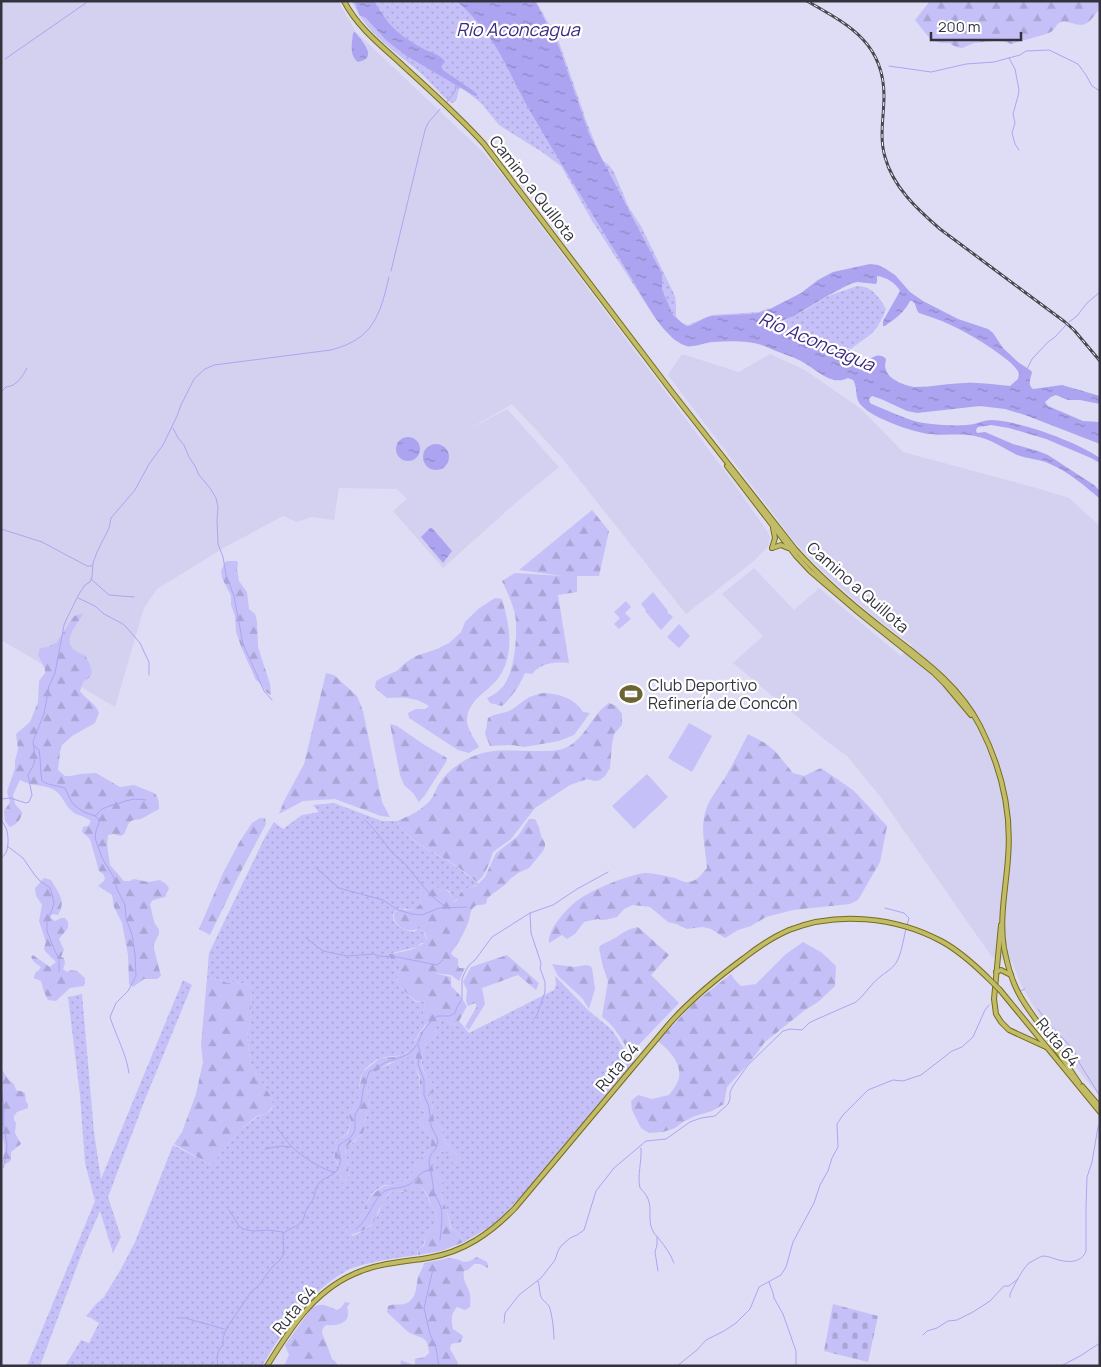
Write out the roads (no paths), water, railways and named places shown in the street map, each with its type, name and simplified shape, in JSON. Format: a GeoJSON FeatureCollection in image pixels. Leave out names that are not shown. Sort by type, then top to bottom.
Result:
{"type":"FeatureCollection","features":[{"type":"Feature","properties":{"kind":"main road","name":"Camino a Quillota"},"geometry":{"type":"LineString","coordinates":[[344,1],[365,31],[454,113],[484,144],[796,556],[839,596],[939,679],[965,707],[984,733]]}},
{"type":"Feature","properties":{"kind":"main road","name":"Camino a Quillota"},"geometry":{"type":"LineString","coordinates":[[683,407],[804,558],[845,597],[943,676],[968,706],[984,733],[999,769],[1008,809],[1009,848],[1003,910]]}},
{"type":"Feature","properties":{"kind":"main road"},"geometry":{"type":"LineString","coordinates":[[766,518],[775,534],[772,548],[782,545],[796,556]]}},
{"type":"Feature","properties":{"kind":"main road"},"geometry":{"type":"LineString","coordinates":[[1003,910],[994,1005],[998,1018],[1009,1030],[1046,1046]]}},
{"type":"Feature","properties":{"kind":"main road"},"geometry":{"type":"LineString","coordinates":[[1003,910],[1004,942],[1011,976],[1022,998],[1079,1083]]}},
{"type":"Feature","properties":{"kind":"main road","name":"Ruta 64"},"geometry":{"type":"LineString","coordinates":[[267,1366],[289,1332],[307,1309],[324,1292],[345,1278],[385,1264],[431,1258],[448,1253],[476,1241],[495,1228],[515,1208],[688,1004],[723,973],[761,945],[777,936],[803,926],[831,920],[861,919],[892,923],[919,931],[942,941],[971,962],[1000,990],[1100,1107]]}},
{"type":"Feature","properties":{"kind":"main road"},"geometry":{"type":"LineString","coordinates":[[996,972],[1001,970],[1011,976]]}},
{"type":"Feature","properties":{"kind":"main road","name":"Ruta 64"},"geometry":{"type":"LineString","coordinates":[[1017,1010],[1100,1112]]}},
{"type":"Feature","properties":{"kind":"water","name":"Rio Aconcagua"},"geometry":{"type":"Polygon","coordinates":[[[354,1],[374,1],[394,29],[413,43],[441,57],[445,62],[441,66],[443,70],[472,90],[477,96],[405,55],[386,40],[366,18],[359,15],[354,1]]]}},
{"type":"Feature","properties":{"kind":"water","name":"Rio Aconcagua"},"geometry":{"type":"Polygon","coordinates":[[[457,1],[535,1],[559,47],[589,134],[662,274],[662,290],[673,315],[682,323],[690,326],[712,316],[764,312],[801,293],[818,280],[833,272],[870,264],[878,265],[895,275],[910,292],[923,301],[958,319],[988,329],[993,333],[1003,348],[1032,372],[1030,383],[1033,389],[1062,385],[1100,396],[1100,404],[1068,400],[1056,395],[1045,402],[1048,406],[1083,421],[1100,422],[1100,444],[1005,409],[980,406],[917,413],[907,411],[872,396],[869,399],[870,403],[918,422],[961,425],[989,420],[1004,421],[1063,439],[1100,458],[1100,463],[1046,439],[1009,428],[991,425],[978,427],[976,430],[977,433],[985,432],[1013,444],[1048,455],[1094,485],[1100,491],[1100,499],[1057,467],[1017,455],[981,437],[923,433],[876,416],[860,404],[853,380],[848,378],[835,380],[823,376],[801,361],[762,345],[749,342],[727,341],[689,346],[680,343],[672,337],[657,321],[645,302],[530,111],[496,47],[483,28],[457,1]],[[877,276],[876,284],[857,282],[850,284],[794,316],[779,322],[777,326],[793,333],[848,349],[861,364],[877,356],[883,357],[886,359],[885,369],[891,377],[898,382],[915,387],[972,383],[1010,386],[1018,379],[1019,373],[1005,358],[962,331],[919,313],[912,301],[899,315],[883,326],[883,321],[900,291],[893,283],[877,276]]]}},
{"type":"Feature","properties":{"kind":"water"},"geometry":{"type":"Polygon","coordinates":[[[355,32],[365,44],[368,53],[364,60],[358,62],[353,56],[352,49],[353,33],[355,32]]]}},
{"type":"Feature","properties":{"kind":"water"},"geometry":{"type":"Polygon","coordinates":[[[403,437],[413,437],[420,444],[420,454],[413,461],[403,461],[396,454],[396,444],[403,437]]]}},
{"type":"Feature","properties":{"kind":"water"},"geometry":{"type":"Polygon","coordinates":[[[436,444],[445,448],[449,457],[445,466],[436,470],[427,466],[423,457],[427,448],[436,444]]]}},
{"type":"Feature","properties":{"kind":"water"},"geometry":{"type":"Polygon","coordinates":[[[430,528],[452,551],[443,563],[421,537],[430,528]]]}},
{"type":"Feature","properties":{"kind":"waterway"},"geometry":{"type":"LineString","coordinates":[[5,59],[86,3]]}},
{"type":"Feature","properties":{"kind":"waterway"},"geometry":{"type":"LineString","coordinates":[[889,66],[931,72],[966,64],[994,62],[1020,55],[1026,51],[1049,50],[1078,64],[1092,86],[1100,91]]}},
{"type":"Feature","properties":{"kind":"waterway"},"geometry":{"type":"LineString","coordinates":[[1009,58],[1015,69],[1019,90],[1013,114],[1015,123],[1012,133],[1019,150]]}},
{"type":"Feature","properties":{"kind":"waterway"},"geometry":{"type":"LineString","coordinates":[[447,102],[455,91],[456,85]]}},
{"type":"Feature","properties":{"kind":"waterway"},"geometry":{"type":"LineString","coordinates":[[391,271],[425,130],[428,123],[440,109]]}},
{"type":"Feature","properties":{"kind":"waterway"},"geometry":{"type":"LineString","coordinates":[[1,799],[10,798],[26,803],[29,802],[32,795],[28,775],[34,764],[35,757],[33,741],[44,714],[49,686],[55,673],[64,625],[79,594],[85,585],[90,582],[93,563],[109,528],[111,518],[135,490],[149,464],[163,445],[194,379],[205,369],[214,365],[331,350],[357,339],[372,324],[378,314],[389,277]]}},
{"type":"Feature","properties":{"kind":"waterway"},"geometry":{"type":"LineString","coordinates":[[1069,322],[1100,292]]}},
{"type":"Feature","properties":{"kind":"waterway"},"geometry":{"type":"LineString","coordinates":[[1027,369],[1032,359],[1066,325]]}},
{"type":"Feature","properties":{"kind":"waterway"},"geometry":{"type":"LineString","coordinates":[[1,392],[6,387],[16,383],[27,368]]}},
{"type":"Feature","properties":{"kind":"waterway"},"geometry":{"type":"LineString","coordinates":[[173,428],[199,475],[216,498],[218,507],[218,544],[234,596],[243,644],[264,691],[272,700]]}},
{"type":"Feature","properties":{"kind":"waterway"},"geometry":{"type":"LineString","coordinates":[[1,529],[42,542],[87,566],[92,566]]}},
{"type":"Feature","properties":{"kind":"waterway"},"geometry":{"type":"LineString","coordinates":[[91,579],[109,595],[134,597]]}},
{"type":"Feature","properties":{"kind":"waterway"},"geometry":{"type":"LineString","coordinates":[[78,598],[95,606],[127,628],[140,643],[149,662],[149,675]]}},
{"type":"Feature","properties":{"kind":"waterway"},"geometry":{"type":"LineString","coordinates":[[33,745],[39,750],[42,781],[65,788],[75,806],[99,819],[95,838],[102,858],[113,876],[125,905],[126,918],[132,935],[136,976],[128,991],[116,1003],[110,1017],[129,1073]]}},
{"type":"Feature","properties":{"kind":"waterway"},"geometry":{"type":"LineString","coordinates":[[95,816],[102,809],[112,805],[135,799],[146,800]]}},
{"type":"Feature","properties":{"kind":"waterway"},"geometry":{"type":"LineString","coordinates":[[1,819],[7,831],[8,842],[6,853],[1,858]]}},
{"type":"Feature","properties":{"kind":"waterway"},"geometry":{"type":"LineString","coordinates":[[365,820],[431,895],[448,908]]}},
{"type":"Feature","properties":{"kind":"waterway"},"geometry":{"type":"LineString","coordinates":[[7,846],[23,858],[39,880],[50,888],[54,903],[47,920],[47,931],[59,959],[59,972]]}},
{"type":"Feature","properties":{"kind":"waterway"},"geometry":{"type":"LineString","coordinates":[[316,868],[339,888],[383,900],[398,910],[412,914],[422,915],[439,908],[467,907]]}},
{"type":"Feature","properties":{"kind":"waterway"},"geometry":{"type":"LineString","coordinates":[[218,1366],[217,1357],[223,1345],[226,1329],[251,1292],[260,1284],[284,1254],[283,1234],[302,1221],[319,1183],[334,1174],[338,1169],[340,1164],[339,1145],[351,1137],[355,1130],[355,1115],[361,1104],[369,1072],[388,1061],[411,1052],[418,1043],[423,1031],[434,1018],[450,1016],[455,1013],[462,999],[462,979],[465,972],[492,937],[530,913],[553,905],[608,872]]}},
{"type":"Feature","properties":{"kind":"waterway"},"geometry":{"type":"LineString","coordinates":[[885,908],[904,913],[909,918],[907,925]]}},
{"type":"Feature","properties":{"kind":"waterway"},"geometry":{"type":"LineString","coordinates":[[530,913],[531,933],[545,982],[545,992],[534,1019]]}},
{"type":"Feature","properties":{"kind":"waterway"},"geometry":{"type":"LineString","coordinates":[[504,1323],[505,1313],[519,1295],[541,1278],[555,1260],[561,1246],[584,1230],[596,1191],[614,1168],[646,1141],[666,1139],[690,1122],[715,1116],[728,1104],[733,1086],[748,1065],[783,1031],[790,1029],[802,1030],[809,1023],[856,1002],[877,979],[896,963],[906,929]]}},
{"type":"Feature","properties":{"kind":"waterway"},"geometry":{"type":"LineString","coordinates":[[306,938],[323,951],[347,956],[374,954],[437,965],[443,960]]}},
{"type":"Feature","properties":{"kind":"waterway"},"geometry":{"type":"LineString","coordinates":[[1020,991],[1025,989]]}},
{"type":"Feature","properties":{"kind":"waterway"},"geometry":{"type":"LineString","coordinates":[[677,1366],[706,1340],[736,1323],[750,1309],[759,1287],[781,1275],[786,1267],[793,1242],[814,1203],[820,1185],[838,1147],[837,1124],[843,1115],[868,1090],[893,1080],[903,1081],[921,1075],[952,1051],[962,1047],[973,1037],[989,1005]]}},
{"type":"Feature","properties":{"kind":"waterway"},"geometry":{"type":"LineString","coordinates":[[1038,1009],[1047,1022],[1074,1050],[1080,1064],[1100,1096]]}},
{"type":"Feature","properties":{"kind":"waterway"},"geometry":{"type":"LineString","coordinates":[[418,1045],[420,1052],[418,1064],[424,1080],[424,1095],[429,1107],[431,1126],[438,1140],[436,1149],[430,1156],[429,1162],[434,1193],[442,1212],[440,1240]]}},
{"type":"Feature","properties":{"kind":"waterway"},"geometry":{"type":"LineString","coordinates":[[1,1086],[4,1109],[3,1122],[7,1144],[3,1168]]}},
{"type":"Feature","properties":{"kind":"waterway"},"geometry":{"type":"LineString","coordinates":[[1010,1297],[1018,1278],[1029,1263],[1043,1256],[1071,1261],[1079,1259],[1084,1255],[1086,1251],[1087,1177],[1100,1124]]}},
{"type":"Feature","properties":{"kind":"waterway"},"geometry":{"type":"LineString","coordinates":[[276,1127],[289,1144],[300,1154],[318,1166],[335,1172]]}},
{"type":"Feature","properties":{"kind":"waterway"},"geometry":{"type":"LineString","coordinates":[[265,1149],[280,1146],[291,1147]]}},
{"type":"Feature","properties":{"kind":"waterway"},"geometry":{"type":"LineString","coordinates":[[641,1148],[640,1188],[650,1205],[651,1227],[674,1263]]}},
{"type":"Feature","properties":{"kind":"waterway"},"geometry":{"type":"LineString","coordinates":[[356,1229],[364,1221],[381,1194],[391,1189],[406,1186],[413,1182],[420,1174],[429,1170]]}},
{"type":"Feature","properties":{"kind":"waterway"},"geometry":{"type":"LineString","coordinates":[[229,1210],[243,1229],[283,1232]]}},
{"type":"Feature","properties":{"kind":"waterway"},"geometry":{"type":"LineString","coordinates":[[657,1237],[655,1252],[658,1271]]}},
{"type":"Feature","properties":{"kind":"waterway"},"geometry":{"type":"LineString","coordinates":[[433,1269],[424,1308],[430,1334],[436,1348],[439,1366]]}},
{"type":"Feature","properties":{"kind":"waterway"},"geometry":{"type":"LineString","coordinates":[[923,1335],[927,1331],[937,1328],[948,1321],[957,1320],[973,1312],[990,1301],[1004,1286],[1009,1286],[1018,1279]]}},
{"type":"Feature","properties":{"kind":"waterway"},"geometry":{"type":"LineString","coordinates":[[538,1281],[541,1297],[550,1309],[554,1339]]}},
{"type":"Feature","properties":{"kind":"waterway"},"geometry":{"type":"LineString","coordinates":[[769,1282],[796,1351],[796,1366]]}},
{"type":"Feature","properties":{"kind":"waterway"},"geometry":{"type":"LineString","coordinates":[[179,1318],[224,1329]]}},
{"type":"Feature","properties":{"kind":"waterway"},"geometry":{"type":"LineString","coordinates":[[1061,1366],[1100,1343]]}},
{"type":"Feature","properties":{"kind":"railway"},"geometry":{"type":"LineString","coordinates":[[807,1],[849,27],[870,48],[878,62],[884,96],[883,149],[889,168],[907,197],[940,229],[1065,322],[1100,361]]}},
{"type":"Feature","properties":{"kind":"place","name":"Club Deportivo Refinería de Concón"},"geometry":{"type":"Point","coordinates":[631,694]}},
{"type":"Feature","properties":{"kind":"water label","name":"Río Aconcagua"},"geometry":{"type":"Point","coordinates":[817,341]}}]}
